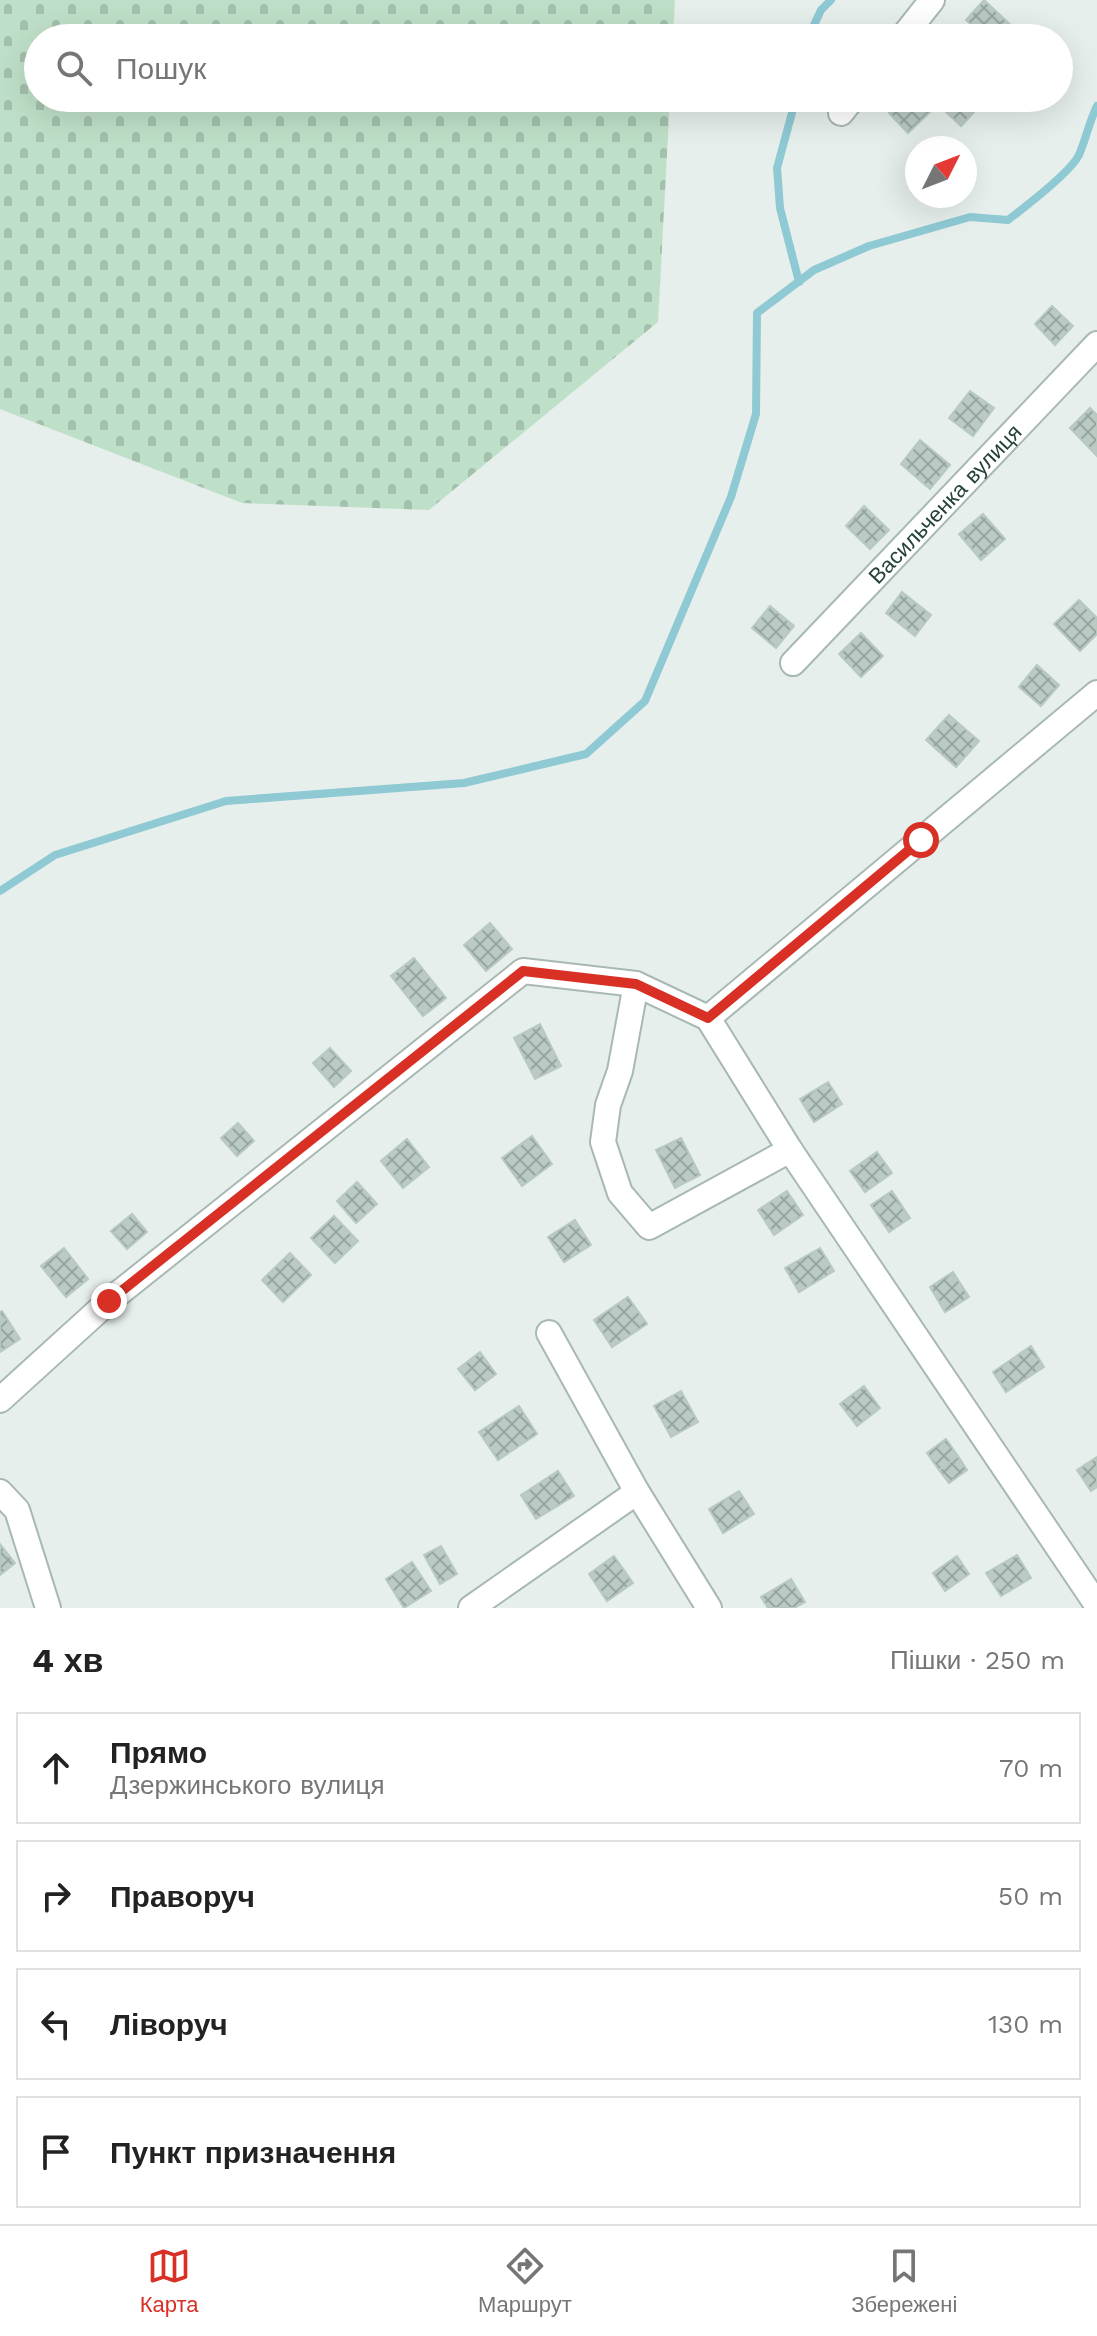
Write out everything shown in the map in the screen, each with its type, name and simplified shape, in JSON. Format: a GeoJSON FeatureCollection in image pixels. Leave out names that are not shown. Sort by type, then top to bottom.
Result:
{"type":"FeatureCollection","features":[{"type":"Feature","properties":{"kind":"street"},"geometry":{"type":"LineString","coordinates":[[913,24],[932,0]]}},
{"type":"Feature","properties":{"kind":"street","name":"Васильченка вулиця"},"geometry":{"type":"LineString","coordinates":[[793,663],[1097,344]]}},
{"type":"Feature","properties":{"kind":"street"},"geometry":{"type":"LineString","coordinates":[[708,1018],[1097,693]]}},
{"type":"Feature","properties":{"kind":"street"},"geometry":{"type":"LineString","coordinates":[[0,1400],[109,1301],[523,971],[636,984],[708,1018],[790,1150],[1097,1605]]}},
{"type":"Feature","properties":{"kind":"street"},"geometry":{"type":"LineString","coordinates":[[636,984],[620,1071],[608,1105],[603,1142],[620,1193],[649,1227],[790,1150]]}},
{"type":"Feature","properties":{"kind":"street"},"geometry":{"type":"LineString","coordinates":[[549,1333],[637,1492],[709,1608]]}},
{"type":"Feature","properties":{"kind":"street"},"geometry":{"type":"LineString","coordinates":[[0,1492],[17,1510],[48,1608]]}},
{"type":"Feature","properties":{"kind":"street"},"geometry":{"type":"LineString","coordinates":[[471,1608],[637,1492]]}},
{"type":"Feature","properties":{"kind":"green space"},"geometry":{"type":"Polygon","coordinates":[[[0,0],[675,0],[674,24],[24,24],[24,112],[669,112],[658,322],[429,510],[242,503],[0,409],[0,0]]]}},
{"type":"Feature","properties":{"kind":"building"},"geometry":{"type":"Polygon","coordinates":[[[984,0],[1010,24],[970,24],[966,20],[984,0]]]}},
{"type":"Feature","properties":{"kind":"building"},"geometry":{"type":"Polygon","coordinates":[[[890,112],[930,112],[908,133],[890,112]]]}},
{"type":"Feature","properties":{"kind":"building"},"geometry":{"type":"Polygon","coordinates":[[[946,112],[974,112],[961,126],[946,112]]]}},
{"type":"Feature","properties":{"kind":"building"},"geometry":{"type":"Polygon","coordinates":[[[1052,306],[1073,326],[1055,345],[1035,324],[1052,306]]]}},
{"type":"Feature","properties":{"kind":"building"},"geometry":{"type":"Polygon","coordinates":[[[970,391],[994,408],[973,436],[949,418],[970,391]]]}},
{"type":"Feature","properties":{"kind":"building"},"geometry":{"type":"Polygon","coordinates":[[[1090,408],[1097,415],[1097,456],[1070,428],[1090,408]]]}},
{"type":"Feature","properties":{"kind":"building"},"geometry":{"type":"Polygon","coordinates":[[[920,440],[950,465],[930,489],[901,464],[920,440]]]}},
{"type":"Feature","properties":{"kind":"building"},"geometry":{"type":"Polygon","coordinates":[[[864,506],[889,530],[870,549],[846,526],[864,506]]]}},
{"type":"Feature","properties":{"kind":"building"},"geometry":{"type":"Polygon","coordinates":[[[983,514],[1005,539],[981,560],[959,534],[983,514]]]}},
{"type":"Feature","properties":{"kind":"building"},"geometry":{"type":"Polygon","coordinates":[[[902,592],[931,615],[915,636],[886,613],[902,592]]]}},
{"type":"Feature","properties":{"kind":"building"},"geometry":{"type":"Polygon","coordinates":[[[1079,600],[1097,618],[1097,634],[1080,651],[1054,624],[1079,600]]]}},
{"type":"Feature","properties":{"kind":"building"},"geometry":{"type":"Polygon","coordinates":[[[770,606],[794,626],[776,648],[752,628],[770,606]]]}},
{"type":"Feature","properties":{"kind":"building"},"geometry":{"type":"Polygon","coordinates":[[[861,633],[883,656],[861,677],[839,654],[861,633]]]}},
{"type":"Feature","properties":{"kind":"building"},"geometry":{"type":"Polygon","coordinates":[[[1037,665],[1059,685],[1041,706],[1019,687],[1037,665]]]}},
{"type":"Feature","properties":{"kind":"building"},"geometry":{"type":"Polygon","coordinates":[[[949,715],[979,741],[956,767],[926,740],[949,715]]]}},
{"type":"Feature","properties":{"kind":"building"},"geometry":{"type":"Polygon","coordinates":[[[490,923],[512,949],[486,971],[464,945],[490,923]]]}},
{"type":"Feature","properties":{"kind":"building"},"geometry":{"type":"Polygon","coordinates":[[[414,958],[446,998],[423,1016],[391,976],[414,958]]]}},
{"type":"Feature","properties":{"kind":"building"},"geometry":{"type":"Polygon","coordinates":[[[540,1024],[561,1066],[535,1079],[514,1038],[540,1024]]]}},
{"type":"Feature","properties":{"kind":"building"},"geometry":{"type":"Polygon","coordinates":[[[330,1048],[351,1071],[334,1087],[313,1063],[330,1048]]]}},
{"type":"Feature","properties":{"kind":"building"},"geometry":{"type":"Polygon","coordinates":[[[828,1082],[842,1104],[814,1122],[800,1099],[828,1082]]]}},
{"type":"Feature","properties":{"kind":"building"},"geometry":{"type":"Polygon","coordinates":[[[238,1123],[254,1141],[237,1156],[221,1138],[238,1123]]]}},
{"type":"Feature","properties":{"kind":"building"},"geometry":{"type":"Polygon","coordinates":[[[532,1136],[552,1164],[522,1186],[502,1158],[532,1136]]]}},
{"type":"Feature","properties":{"kind":"building"},"geometry":{"type":"Polygon","coordinates":[[[681,1138],[700,1175],[675,1188],[656,1150],[681,1138]]]}},
{"type":"Feature","properties":{"kind":"building"},"geometry":{"type":"Polygon","coordinates":[[[407,1139],[429,1167],[403,1188],[381,1161],[407,1139]]]}},
{"type":"Feature","properties":{"kind":"building"},"geometry":{"type":"Polygon","coordinates":[[[877,1152],[892,1173],[865,1192],[850,1171],[877,1152]]]}},
{"type":"Feature","properties":{"kind":"building"},"geometry":{"type":"Polygon","coordinates":[[[357,1182],[377,1204],[356,1223],[337,1201],[357,1182]]]}},
{"type":"Feature","properties":{"kind":"building"},"geometry":{"type":"Polygon","coordinates":[[[787,1191],[803,1215],[774,1235],[758,1210],[787,1191]]]}},
{"type":"Feature","properties":{"kind":"building"},"geometry":{"type":"Polygon","coordinates":[[[892,1191],[910,1218],[889,1232],[871,1205],[892,1191]]]}},
{"type":"Feature","properties":{"kind":"building"},"geometry":{"type":"Polygon","coordinates":[[[132,1214],[147,1232],[127,1249],[111,1231],[132,1214]]]}},
{"type":"Feature","properties":{"kind":"building"},"geometry":{"type":"Polygon","coordinates":[[[334,1216],[358,1241],[335,1263],[311,1238],[334,1216]]]}},
{"type":"Feature","properties":{"kind":"building"},"geometry":{"type":"Polygon","coordinates":[[[575,1220],[591,1245],[564,1262],[548,1237],[575,1220]]]}},
{"type":"Feature","properties":{"kind":"building"},"geometry":{"type":"Polygon","coordinates":[[[64,1248],[88,1279],[66,1297],[41,1266],[64,1248]]]}},
{"type":"Feature","properties":{"kind":"building"},"geometry":{"type":"Polygon","coordinates":[[[820,1248],[834,1271],[799,1292],[785,1268],[820,1248]]]}},
{"type":"Feature","properties":{"kind":"building"},"geometry":{"type":"Polygon","coordinates":[[[290,1253],[311,1275],[283,1302],[262,1280],[290,1253]]]}},
{"type":"Feature","properties":{"kind":"building"},"geometry":{"type":"Polygon","coordinates":[[[953,1272],[969,1297],[945,1312],[930,1287],[953,1272]]]}},
{"type":"Feature","properties":{"kind":"building"},"geometry":{"type":"Polygon","coordinates":[[[628,1297],[647,1324],[612,1347],[594,1320],[628,1297]]]}},
{"type":"Feature","properties":{"kind":"building"},"geometry":{"type":"Polygon","coordinates":[[[0,1312],[20,1339],[0,1352],[0,1312]]]}},
{"type":"Feature","properties":{"kind":"building"},"geometry":{"type":"Polygon","coordinates":[[[1031,1346],[1044,1367],[1006,1392],[993,1372],[1031,1346]]]}},
{"type":"Feature","properties":{"kind":"building"},"geometry":{"type":"Polygon","coordinates":[[[480,1352],[496,1374],[475,1390],[458,1369],[480,1352]]]}},
{"type":"Feature","properties":{"kind":"building"},"geometry":{"type":"Polygon","coordinates":[[[864,1386],[880,1408],[857,1426],[840,1404],[864,1386]]]}},
{"type":"Feature","properties":{"kind":"building"},"geometry":{"type":"Polygon","coordinates":[[[681,1391],[698,1422],[671,1437],[654,1406],[681,1391]]]}},
{"type":"Feature","properties":{"kind":"building"},"geometry":{"type":"Polygon","coordinates":[[[519,1406],[537,1434],[498,1460],[479,1432],[519,1406]]]}},
{"type":"Feature","properties":{"kind":"building"},"geometry":{"type":"Polygon","coordinates":[[[946,1439],[958,1456],[939,1470],[927,1453],[946,1439]]]}},
{"type":"Feature","properties":{"kind":"building"},"geometry":{"type":"Polygon","coordinates":[[[958,1456],[967,1470],[949,1483],[939,1470],[958,1456]]]}},
{"type":"Feature","properties":{"kind":"building"},"geometry":{"type":"Polygon","coordinates":[[[1097,1457],[1097,1487],[1091,1491],[1077,1470],[1097,1457]]]}},
{"type":"Feature","properties":{"kind":"building"},"geometry":{"type":"Polygon","coordinates":[[[558,1471],[574,1496],[536,1519],[521,1495],[558,1471]]]}},
{"type":"Feature","properties":{"kind":"building"},"geometry":{"type":"Polygon","coordinates":[[[739,1491],[754,1514],[723,1533],[709,1509],[739,1491]]]}},
{"type":"Feature","properties":{"kind":"building"},"geometry":{"type":"Polygon","coordinates":[[[0,1544],[15,1563],[0,1575],[0,1544]]]}},
{"type":"Feature","properties":{"kind":"building"},"geometry":{"type":"Polygon","coordinates":[[[441,1546],[457,1574],[440,1584],[424,1555],[441,1546]]]}},
{"type":"Feature","properties":{"kind":"building"},"geometry":{"type":"Polygon","coordinates":[[[1017,1555],[1031,1578],[1001,1596],[986,1573],[1017,1555]]]}},
{"type":"Feature","properties":{"kind":"building"},"geometry":{"type":"Polygon","coordinates":[[[614,1556],[633,1583],[607,1601],[589,1574],[614,1556]]]}},
{"type":"Feature","properties":{"kind":"building"},"geometry":{"type":"Polygon","coordinates":[[[957,1556],[969,1574],[945,1591],[933,1573],[957,1556]]]}},
{"type":"Feature","properties":{"kind":"building"},"geometry":{"type":"Polygon","coordinates":[[[412,1562],[431,1591],[404,1608],[386,1579],[412,1562]]]}},
{"type":"Feature","properties":{"kind":"building"},"geometry":{"type":"Polygon","coordinates":[[[791,1579],[805,1602],[794,1608],[768,1608],[761,1597],[791,1579]]]}},
{"type":"Feature","properties":{"kind":"waterway"},"geometry":{"type":"LineString","coordinates":[[814,24],[821,10],[831,0]]}},
{"type":"Feature","properties":{"kind":"waterway"},"geometry":{"type":"LineString","coordinates":[[0,891],[55,855],[226,801],[464,783],[586,754],[645,701],[731,497],[756,414],[757,313],[814,270],[869,246],[970,217],[1008,220],[1074,162],[1097,106]]}},
{"type":"Feature","properties":{"kind":"waterway"},"geometry":{"type":"LineString","coordinates":[[792,112],[777,168],[780,208],[799,282]]}},
{"type":"Feature","properties":{"kind":"route"},"geometry":{"type":"LineString","coordinates":[[109,1301],[523,971],[636,984],[708,1018],[921,840]]}}]}
